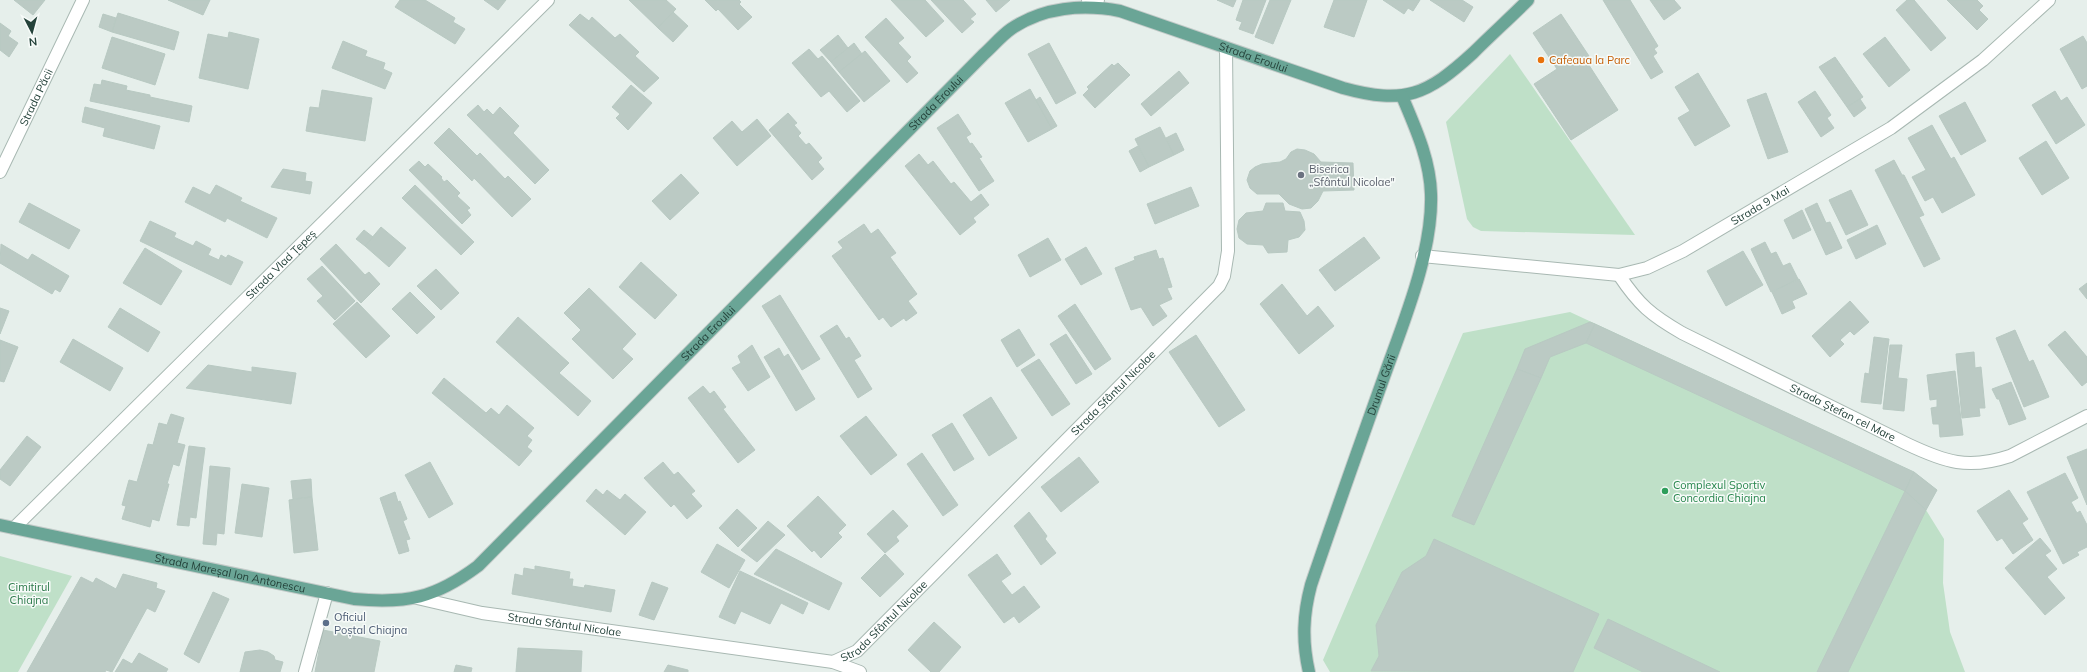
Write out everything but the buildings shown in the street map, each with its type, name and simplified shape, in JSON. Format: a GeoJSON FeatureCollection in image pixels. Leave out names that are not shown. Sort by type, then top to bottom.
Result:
{"type":"FeatureCollection","features":[{"type":"Feature","properties":{"kind":"main road","name":"Strada Eroului"},"geometry":{"type":"LineString","coordinates":[[458,581],[484,560],[989,49],[1011,29],[1032,17],[1092,2],[1138,16],[1226,48],[1362,93],[1387,97],[1402,96],[1425,90],[1451,73],[1528,0]]}},
{"type":"Feature","properties":{"kind":"main road","name":"Drumul Gării"},"geometry":{"type":"LineString","coordinates":[[1309,672],[1303,634],[1304,609],[1311,585],[1402,326],[1422,256],[1431,213],[1429,176],[1422,145],[1402,96]]}},
{"type":"Feature","properties":{"kind":"main road","name":"Strada Mareșal Ion Antonescu"},"geometry":{"type":"LineString","coordinates":[[0,526],[327,593],[375,601],[417,598],[433,594],[458,581]]}},
{"type":"Feature","properties":{"kind":"street","name":"Strada Păcii"},"geometry":{"type":"LineString","coordinates":[[0,172],[83,0]]}},
{"type":"Feature","properties":{"kind":"street","name":"Strada Vlad Țepeș"},"geometry":{"type":"LineString","coordinates":[[14,528],[548,0]]}},
{"type":"Feature","properties":{"kind":"street","name":"Strada 9 Mai"},"geometry":{"type":"LineString","coordinates":[[1422,256],[1619,275],[1647,268],[1662,262],[1890,128],[1983,60],[2049,0]]}},
{"type":"Feature","properties":{"kind":"street","name":"Strada Sfântul Nicolae"},"geometry":{"type":"LineString","coordinates":[[833,662],[858,652],[1219,286],[1224,276],[1228,251],[1226,48]]}},
{"type":"Feature","properties":{"kind":"street","name":"Strada Ștefan cel Mare"},"geometry":{"type":"LineString","coordinates":[[1619,275],[1632,296],[1643,308],[1676,330],[1944,461],[1971,464],[1998,460],[2016,453],[2087,416]]}},
{"type":"Feature","properties":{"kind":"street"},"geometry":{"type":"LineString","coordinates":[[305,672],[327,593]]}},
{"type":"Feature","properties":{"kind":"street","name":"Strada Sfântul Nicolae"},"geometry":{"type":"LineString","coordinates":[[417,598],[482,613],[833,662],[860,672]]}},
{"type":"Feature","properties":{"kind":"green space"},"geometry":{"type":"Polygon","coordinates":[[[1510,54],[1635,235],[1481,231],[1473,227],[1467,219],[1446,122],[1510,54]]]}},
{"type":"Feature","properties":{"kind":"green space","name":"Complexul Sportiv Concordia Chiajna"},"geometry":{"type":"Polygon","coordinates":[[[1570,312],[1914,472],[1937,490],[1926,510],[1944,539],[1943,583],[1950,632],[1965,672],[1330,672],[1323,660],[1463,333],[1570,312]]]}},
{"type":"Feature","properties":{"kind":"green space","name":"Cimitirul Chiajna"},"geometry":{"type":"Polygon","coordinates":[[[0,556],[72,576],[18,672],[0,672],[0,556]]]}},
{"type":"Feature","properties":{"kind":"place","name":"Cafeaua la Parc"},"geometry":{"type":"Point","coordinates":[1541,60]}},
{"type":"Feature","properties":{"kind":"place","name":"Biserica „Sfântul Nicolae\""},"geometry":{"type":"Point","coordinates":[1301,175]}},
{"type":"Feature","properties":{"kind":"place","name":"Complexul Sportiv Concordia Chiajna"},"geometry":{"type":"Point","coordinates":[1665,491]}},
{"type":"Feature","properties":{"kind":"place","name":"Oficiul Poștal Chiajna"},"geometry":{"type":"Point","coordinates":[326,623]}}]}
